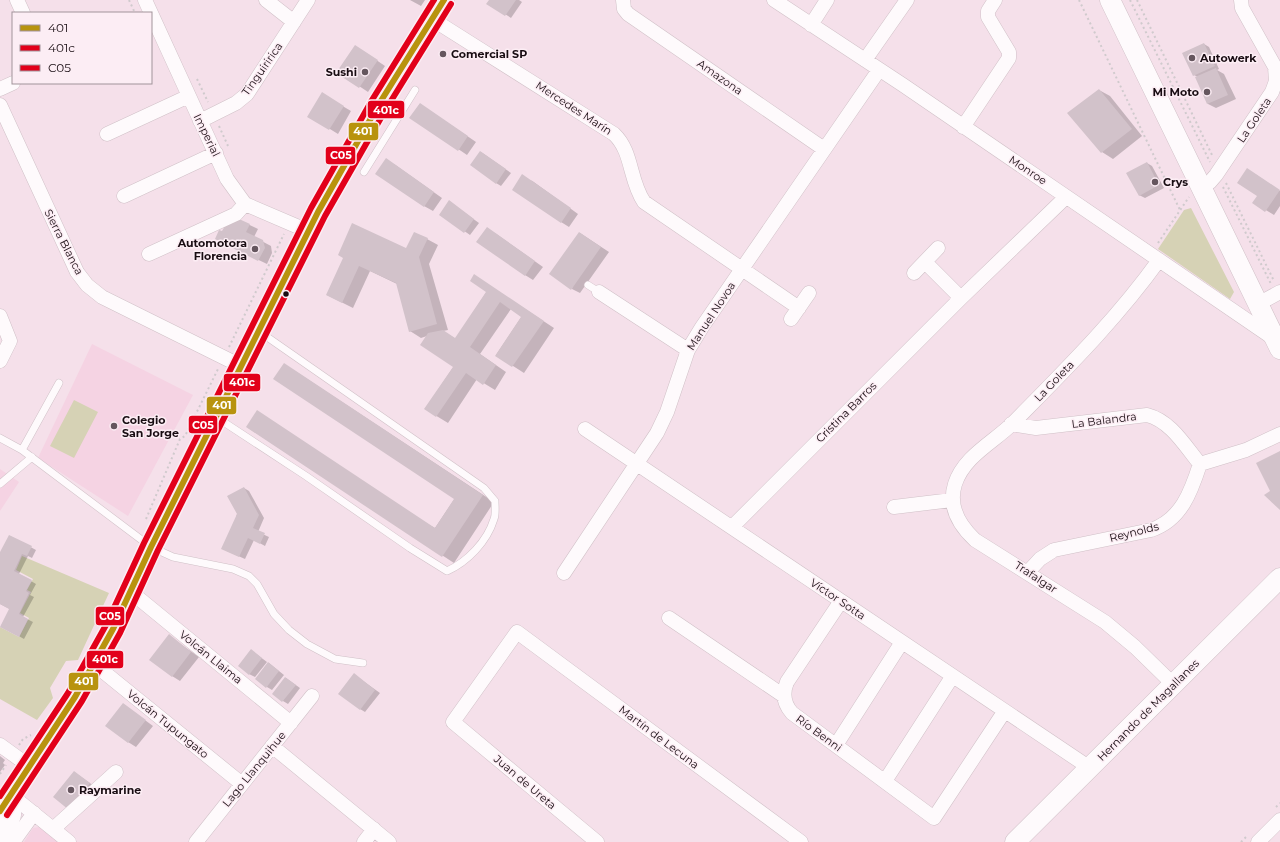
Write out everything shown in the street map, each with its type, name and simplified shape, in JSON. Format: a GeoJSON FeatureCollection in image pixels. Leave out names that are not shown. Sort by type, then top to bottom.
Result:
{"type":"FeatureCollection","features":[{"type":"Feature","properties":{"kind":"main road"},"geometry":{"type":"LineString","coordinates":[[2,842],[12,814],[4,803],[55,728],[94,664],[131,592],[151,547],[216,417],[232,362],[258,331],[308,231],[356,142],[394,77],[444,0]]}},
{"type":"Feature","properties":{"kind":"main road"},"geometry":{"type":"LineString","coordinates":[[1110,0],[1209,178],[1258,304],[1278,343]]}},
{"type":"Feature","properties":{"kind":"main road","name":"Hernando de Magallanes"},"geometry":{"type":"LineString","coordinates":[[1016,842],[1280,578]]}},
{"type":"Feature","properties":{"kind":"street"},"geometry":{"type":"LineString","coordinates":[[17,0],[23,12]]}},
{"type":"Feature","properties":{"kind":"street","name":"Imperial"},"geometry":{"type":"LineString","coordinates":[[145,0],[150,12]]}},
{"type":"Feature","properties":{"kind":"street"},"geometry":{"type":"LineString","coordinates":[[266,0],[278,11],[294,22]]}},
{"type":"Feature","properties":{"kind":"street","name":"Tinguiririca"},"geometry":{"type":"LineString","coordinates":[[200,121],[236,103],[247,94],[308,0]]}},
{"type":"Feature","properties":{"kind":"street","name":"Amazona"},"geometry":{"type":"LineString","coordinates":[[623,0],[624,9],[628,14],[824,149]]}},
{"type":"Feature","properties":{"kind":"street","name":"Monroe"},"geometry":{"type":"LineString","coordinates":[[774,0],[1155,257],[1278,343]]}},
{"type":"Feature","properties":{"kind":"street"},"geometry":{"type":"LineString","coordinates":[[811,25],[827,0]]}},
{"type":"Feature","properties":{"kind":"street"},"geometry":{"type":"LineString","coordinates":[[865,60],[907,0]]}},
{"type":"Feature","properties":{"kind":"street"},"geometry":{"type":"LineString","coordinates":[[963,127],[1009,58],[1009,52],[988,17],[988,11],[995,0]]}},
{"type":"Feature","properties":{"kind":"street","name":"La Goleta"},"geometry":{"type":"LineString","coordinates":[[1209,178],[1272,92],[1276,81],[1275,67],[1242,8],[1241,0]]}},
{"type":"Feature","properties":{"kind":"street","name":"Imperial"},"geometry":{"type":"LineString","coordinates":[[152,18],[227,179],[245,204]]}},
{"type":"Feature","properties":{"kind":"street","name":"Mercedes Marín"},"geometry":{"type":"LineString","coordinates":[[432,18],[614,134],[626,149],[632,178],[637,191],[644,202],[742,268],[795,313],[809,293]]}},
{"type":"Feature","properties":{"kind":"street","name":"Manuel Novoa"},"geometry":{"type":"LineString","coordinates":[[564,572],[637,464],[667,412],[688,350],[742,268],[879,70]]}},
{"type":"Feature","properties":{"kind":"street"},"geometry":{"type":"LineString","coordinates":[[0,89],[12,83]]}},
{"type":"Feature","properties":{"kind":"street"},"geometry":{"type":"LineString","coordinates":[[107,134],[189,96]]}},
{"type":"Feature","properties":{"kind":"street","name":"Sierra Blanca"},"geometry":{"type":"LineString","coordinates":[[0,105],[77,272],[87,285],[102,297],[232,362]]}},
{"type":"Feature","properties":{"kind":"street"},"geometry":{"type":"LineString","coordinates":[[124,196],[216,153]]}},
{"type":"Feature","properties":{"kind":"street","name":"Cristina Barros"},"geometry":{"type":"LineString","coordinates":[[732,527],[961,298],[1066,197]]}},
{"type":"Feature","properties":{"kind":"street"},"geometry":{"type":"LineString","coordinates":[[149,254],[236,214],[245,204],[308,231]]}},
{"type":"Feature","properties":{"kind":"street"},"geometry":{"type":"LineString","coordinates":[[914,273],[938,248]]}},
{"type":"Feature","properties":{"kind":"street","name":"La Goleta"},"geometry":{"type":"LineString","coordinates":[[952,500],[955,483],[963,468],[973,457],[1011,424],[1111,322],[1155,257]]}},
{"type":"Feature","properties":{"kind":"street"},"geometry":{"type":"LineString","coordinates":[[925,262],[961,298]]}},
{"type":"Feature","properties":{"kind":"street"},"geometry":{"type":"LineString","coordinates":[[593,289],[688,350]]}},
{"type":"Feature","properties":{"kind":"street"},"geometry":{"type":"LineString","coordinates":[[1258,304],[1277,290]]}},
{"type":"Feature","properties":{"kind":"street"},"geometry":{"type":"LineString","coordinates":[[0,316],[10,341],[0,361]]}},
{"type":"Feature","properties":{"kind":"street","name":"La Balandra"},"geometry":{"type":"LineString","coordinates":[[1011,424],[1036,428],[1146,415],[1156,417],[1171,429],[1200,464]]}},
{"type":"Feature","properties":{"kind":"street","name":"Víctor Sotta"},"geometry":{"type":"LineString","coordinates":[[585,429],[1004,712],[1090,768]]}},
{"type":"Feature","properties":{"kind":"street"},"geometry":{"type":"LineString","coordinates":[[1200,464],[1246,450],[1280,434]]}},
{"type":"Feature","properties":{"kind":"street","name":"Reynolds"},"geometry":{"type":"LineString","coordinates":[[1028,572],[1040,559],[1054,550],[1151,530],[1163,526],[1182,507],[1194,484],[1200,464]]}},
{"type":"Feature","properties":{"kind":"street"},"geometry":{"type":"LineString","coordinates":[[894,507],[952,500]]}},
{"type":"Feature","properties":{"kind":"street","name":"Trafalgar"},"geometry":{"type":"LineString","coordinates":[[952,500],[958,519],[969,534],[1105,622],[1135,647],[1174,685]]}},
{"type":"Feature","properties":{"kind":"street","name":"Volcán Llaima"},"geometry":{"type":"LineString","coordinates":[[131,592],[291,723]]}},
{"type":"Feature","properties":{"kind":"street"},"geometry":{"type":"LineString","coordinates":[[784,696],[787,682],[841,601]]}},
{"type":"Feature","properties":{"kind":"street","name":"Río Benni"},"geometry":{"type":"LineString","coordinates":[[669,618],[784,696],[785,702],[792,713],[934,818],[1004,712]]}},
{"type":"Feature","properties":{"kind":"street","name":"Martín de Lecuna"},"geometry":{"type":"LineString","coordinates":[[453,722],[517,632],[801,842]]}},
{"type":"Feature","properties":{"kind":"street"},"geometry":{"type":"LineString","coordinates":[[836,745],[902,642]]}},
{"type":"Feature","properties":{"kind":"street","name":"Volcán Tupungato"},"geometry":{"type":"LineString","coordinates":[[94,664],[242,784]]}},
{"type":"Feature","properties":{"kind":"street"},"geometry":{"type":"LineString","coordinates":[[885,781],[952,676]]}},
{"type":"Feature","properties":{"kind":"street","name":"Lago Llanquihue"},"geometry":{"type":"LineString","coordinates":[[196,842],[312,696]]}},
{"type":"Feature","properties":{"kind":"street","name":"Juan de Ureta"},"geometry":{"type":"LineString","coordinates":[[453,722],[597,842]]}},
{"type":"Feature","properties":{"kind":"street"},"geometry":{"type":"LineString","coordinates":[[0,745],[29,766]]}},
{"type":"Feature","properties":{"kind":"street"},"geometry":{"type":"LineString","coordinates":[[272,746],[389,842]]}},
{"type":"Feature","properties":{"kind":"street"},"geometry":{"type":"LineString","coordinates":[[53,829],[116,772]]}},
{"type":"Feature","properties":{"kind":"street"},"geometry":{"type":"LineString","coordinates":[[4,803],[34,813],[69,842]]}},
{"type":"Feature","properties":{"kind":"street"},"geometry":{"type":"LineString","coordinates":[[13,842],[34,813]]}},
{"type":"Feature","properties":{"kind":"street"},"geometry":{"type":"LineString","coordinates":[[1258,842],[1280,820]]}},
{"type":"Feature","properties":{"kind":"street"},"geometry":{"type":"LineString","coordinates":[[364,842],[374,829]]}},
{"type":"Feature","properties":{"kind":"lane"},"geometry":{"type":"LineString","coordinates":[[364,172],[415,90]]}},
{"type":"Feature","properties":{"kind":"lane"},"geometry":{"type":"LineString","coordinates":[[216,417],[446,571],[459,566],[474,552],[489,531],[494,519],[495,501],[484,488],[258,331]]}},
{"type":"Feature","properties":{"kind":"lane"},"geometry":{"type":"LineString","coordinates":[[22,450],[58,383]]}},
{"type":"Feature","properties":{"kind":"lane"},"geometry":{"type":"LineString","coordinates":[[0,438],[32,457],[151,547],[173,556],[233,569],[249,576],[257,584],[274,614],[289,630],[307,644],[335,659],[363,663]]}},
{"type":"Feature","properties":{"kind":"lane"},"geometry":{"type":"LineString","coordinates":[[0,484],[32,457]]}},
{"type":"Feature","properties":{"kind":"path"},"geometry":{"type":"LineString","coordinates":[[129,0],[135,12]]}},
{"type":"Feature","properties":{"kind":"path"},"geometry":{"type":"LineString","coordinates":[[1079,0],[1180,210]]}},
{"type":"Feature","properties":{"kind":"path"},"geometry":{"type":"LineString","coordinates":[[1130,0],[1209,178],[1277,290]]}},
{"type":"Feature","properties":{"kind":"path"},"geometry":{"type":"LineString","coordinates":[[1137,0],[1216,162],[1209,178],[1180,210],[1155,257]]}},
{"type":"Feature","properties":{"kind":"path"},"geometry":{"type":"LineString","coordinates":[[1209,178],[1224,180],[1277,290]]}},
{"type":"Feature","properties":{"kind":"path"},"geometry":{"type":"LineString","coordinates":[[146,518],[180,439],[186,436],[232,362],[290,223]]}},
{"type":"Feature","properties":{"kind":"shaded area"},"geometry":{"type":"Polygon","coordinates":[[[1191,208],[1234,292],[1230,299],[1158,249],[1184,210],[1191,208]]]}},
{"type":"Feature","properties":{"kind":"shaded area","name":"Colegio San Jorge"},"geometry":{"type":"Polygon","coordinates":[[[92,344],[193,395],[128,516],[38,458],[92,344]]]}},
{"type":"Feature","properties":{"kind":"shaded area"},"geometry":{"type":"Polygon","coordinates":[[[74,400],[98,412],[74,458],[50,446],[74,400]]]}},
{"type":"Feature","properties":{"kind":"shaded area"},"geometry":{"type":"Polygon","coordinates":[[[0,469],[19,482],[0,511],[0,469]]]}},
{"type":"Feature","properties":{"kind":"shaded area"},"geometry":{"type":"Polygon","coordinates":[[[22,556],[109,593],[78,660],[66,661],[50,688],[53,698],[37,720],[0,699],[0,627],[19,637],[29,618],[20,613],[31,592],[27,590],[33,579],[16,570],[22,556]]]}},
{"type":"Feature","properties":{"kind":"shaded area"},"geometry":{"type":"Polygon","coordinates":[[[39,827],[59,842],[24,842],[33,828],[39,827]]]}},
{"type":"Feature","properties":{"kind":"building"},"geometry":{"type":"Polygon","coordinates":[[[489,0],[516,0],[505,16],[486,4],[489,0]]]}},
{"type":"Feature","properties":{"kind":"building"},"geometry":{"type":"Polygon","coordinates":[[[1204,43],[1215,66],[1193,76],[1182,53],[1204,43]]]}},
{"type":"Feature","properties":{"kind":"building"},"geometry":{"type":"Polygon","coordinates":[[[355,45],[378,60],[359,88],[336,73],[355,45]]]}},
{"type":"Feature","properties":{"kind":"building"},"geometry":{"type":"Polygon","coordinates":[[[1216,68],[1228,95],[1207,104],[1195,77],[1216,68]]]}},
{"type":"Feature","properties":{"kind":"building"},"geometry":{"type":"Polygon","coordinates":[[[1099,89],[1132,129],[1101,153],[1067,113],[1099,89]]]}},
{"type":"Feature","properties":{"kind":"building"},"geometry":{"type":"Polygon","coordinates":[[[322,92],[344,106],[329,130],[307,117],[322,92]]]}},
{"type":"Feature","properties":{"kind":"building"},"geometry":{"type":"Polygon","coordinates":[[[420,103],[468,136],[458,151],[409,118],[420,103]]]}},
{"type":"Feature","properties":{"kind":"building"},"geometry":{"type":"Polygon","coordinates":[[[480,151],[506,169],[496,184],[470,165],[480,151]]]}},
{"type":"Feature","properties":{"kind":"building"},"geometry":{"type":"Polygon","coordinates":[[[386,158],[434,192],[424,207],[375,174],[386,158]]]}},
{"type":"Feature","properties":{"kind":"building"},"geometry":{"type":"Polygon","coordinates":[[[1147,162],[1159,185],[1139,196],[1126,173],[1147,162]]]}},
{"type":"Feature","properties":{"kind":"building"},"geometry":{"type":"Polygon","coordinates":[[[1247,168],[1280,190],[1265,212],[1252,203],[1257,196],[1237,183],[1247,168]]]}},
{"type":"Feature","properties":{"kind":"building"},"geometry":{"type":"Polygon","coordinates":[[[522,174],[571,208],[561,223],[512,190],[522,174]]]}},
{"type":"Feature","properties":{"kind":"building"},"geometry":{"type":"Polygon","coordinates":[[[449,200],[474,219],[464,233],[439,215],[449,200]]]}},
{"type":"Feature","properties":{"kind":"building"},"geometry":{"type":"Polygon","coordinates":[[[239,219],[250,224],[246,232],[263,240],[265,248],[258,261],[215,239],[219,230],[222,231],[226,224],[239,219]]]}},
{"type":"Feature","properties":{"kind":"building"},"geometry":{"type":"Polygon","coordinates":[[[352,223],[406,248],[414,232],[428,238],[419,257],[437,324],[409,332],[396,283],[359,266],[342,303],[326,295],[343,258],[338,255],[352,223]]]}},
{"type":"Feature","properties":{"kind":"building"},"geometry":{"type":"Polygon","coordinates":[[[487,227],[535,261],[525,276],[476,242],[487,227]]]}},
{"type":"Feature","properties":{"kind":"building"},"geometry":{"type":"Polygon","coordinates":[[[579,232],[601,247],[571,290],[549,274],[579,232]]]}},
{"type":"Feature","properties":{"kind":"building"},"geometry":{"type":"Polygon","coordinates":[[[474,274],[544,321],[512,367],[495,356],[521,317],[500,302],[470,347],[496,365],[483,385],[466,373],[436,417],[424,409],[453,367],[420,345],[428,333],[443,330],[455,338],[486,292],[470,281],[474,274]]]}},
{"type":"Feature","properties":{"kind":"building"},"geometry":{"type":"Polygon","coordinates":[[[284,363],[483,495],[442,557],[246,427],[257,410],[435,528],[454,499],[273,379],[284,363]]]}},
{"type":"Feature","properties":{"kind":"building"},"geometry":{"type":"Polygon","coordinates":[[[1280,451],[1280,510],[1264,495],[1270,491],[1256,463],[1280,451]]]}},
{"type":"Feature","properties":{"kind":"building"},"geometry":{"type":"Polygon","coordinates":[[[244,487],[259,515],[253,528],[265,533],[260,544],[248,538],[239,557],[221,549],[237,514],[227,496],[244,487]]]}},
{"type":"Feature","properties":{"kind":"building"},"geometry":{"type":"Polygon","coordinates":[[[9,535],[32,546],[27,556],[22,554],[14,571],[32,580],[26,591],[29,593],[19,614],[28,619],[19,637],[0,627],[9,609],[0,604],[0,552],[9,535]]]}},
{"type":"Feature","properties":{"kind":"building"},"geometry":{"type":"Polygon","coordinates":[[[169,634],[191,652],[172,677],[149,660],[169,634]]]}},
{"type":"Feature","properties":{"kind":"building"},"geometry":{"type":"Polygon","coordinates":[[[251,649],[262,658],[249,675],[238,666],[251,649]]]}},
{"type":"Feature","properties":{"kind":"building"},"geometry":{"type":"Polygon","coordinates":[[[268,662],[279,671],[266,688],[255,679],[268,662]]]}},
{"type":"Feature","properties":{"kind":"building"},"geometry":{"type":"Polygon","coordinates":[[[354,673],[375,690],[360,710],[338,694],[354,673]]]}},
{"type":"Feature","properties":{"kind":"building"},"geometry":{"type":"Polygon","coordinates":[[[285,677],[296,685],[282,702],[272,694],[285,677]]]}},
{"type":"Feature","properties":{"kind":"building"},"geometry":{"type":"Polygon","coordinates":[[[123,703],[146,720],[128,743],[105,726],[123,703]]]}},
{"type":"Feature","properties":{"kind":"building","name":"Raymarine"},"geometry":{"type":"Polygon","coordinates":[[[74,771],[90,783],[69,810],[53,797],[74,771]]]}},
{"type":"Feature","properties":{"kind":"transit line","name":"C05"},"geometry":{"type":"LineString","coordinates":[[0,796],[68,693],[106,625],[144,543],[311,208],[372,100],[434,0]]}},
{"type":"Feature","properties":{"kind":"transit line","name":"401"},"geometry":{"type":"LineString","coordinates":[[0,811],[75,697],[113,629],[151,547],[318,212],[379,104],[444,0]]}},
{"type":"Feature","properties":{"kind":"transit line","name":"401c"},"geometry":{"type":"LineString","coordinates":[[7,815],[82,701],[120,633],[158,550],[325,216],[386,109],[451,4]]}},
{"type":"Feature","properties":{"kind":"place","name":"Comercial SP"},"geometry":{"type":"Point","coordinates":[443,54]}},
{"type":"Feature","properties":{"kind":"place","name":"Autowerk"},"geometry":{"type":"Point","coordinates":[1192,58]}},
{"type":"Feature","properties":{"kind":"place","name":"Sushi"},"geometry":{"type":"Point","coordinates":[365,72]}},
{"type":"Feature","properties":{"kind":"place","name":"Mi Moto"},"geometry":{"type":"Point","coordinates":[1207,92]}},
{"type":"Feature","properties":{"kind":"place","name":"Crys"},"geometry":{"type":"Point","coordinates":[1155,182]}},
{"type":"Feature","properties":{"kind":"place","name":"Automotora Florencia"},"geometry":{"type":"Point","coordinates":[255,249]}},
{"type":"Feature","properties":{"kind":"place","name":"Colegio San Jorge"},"geometry":{"type":"Point","coordinates":[114,426]}},
{"type":"Feature","properties":{"kind":"place","name":"Raymarine"},"geometry":{"type":"Point","coordinates":[71,790]}}]}
